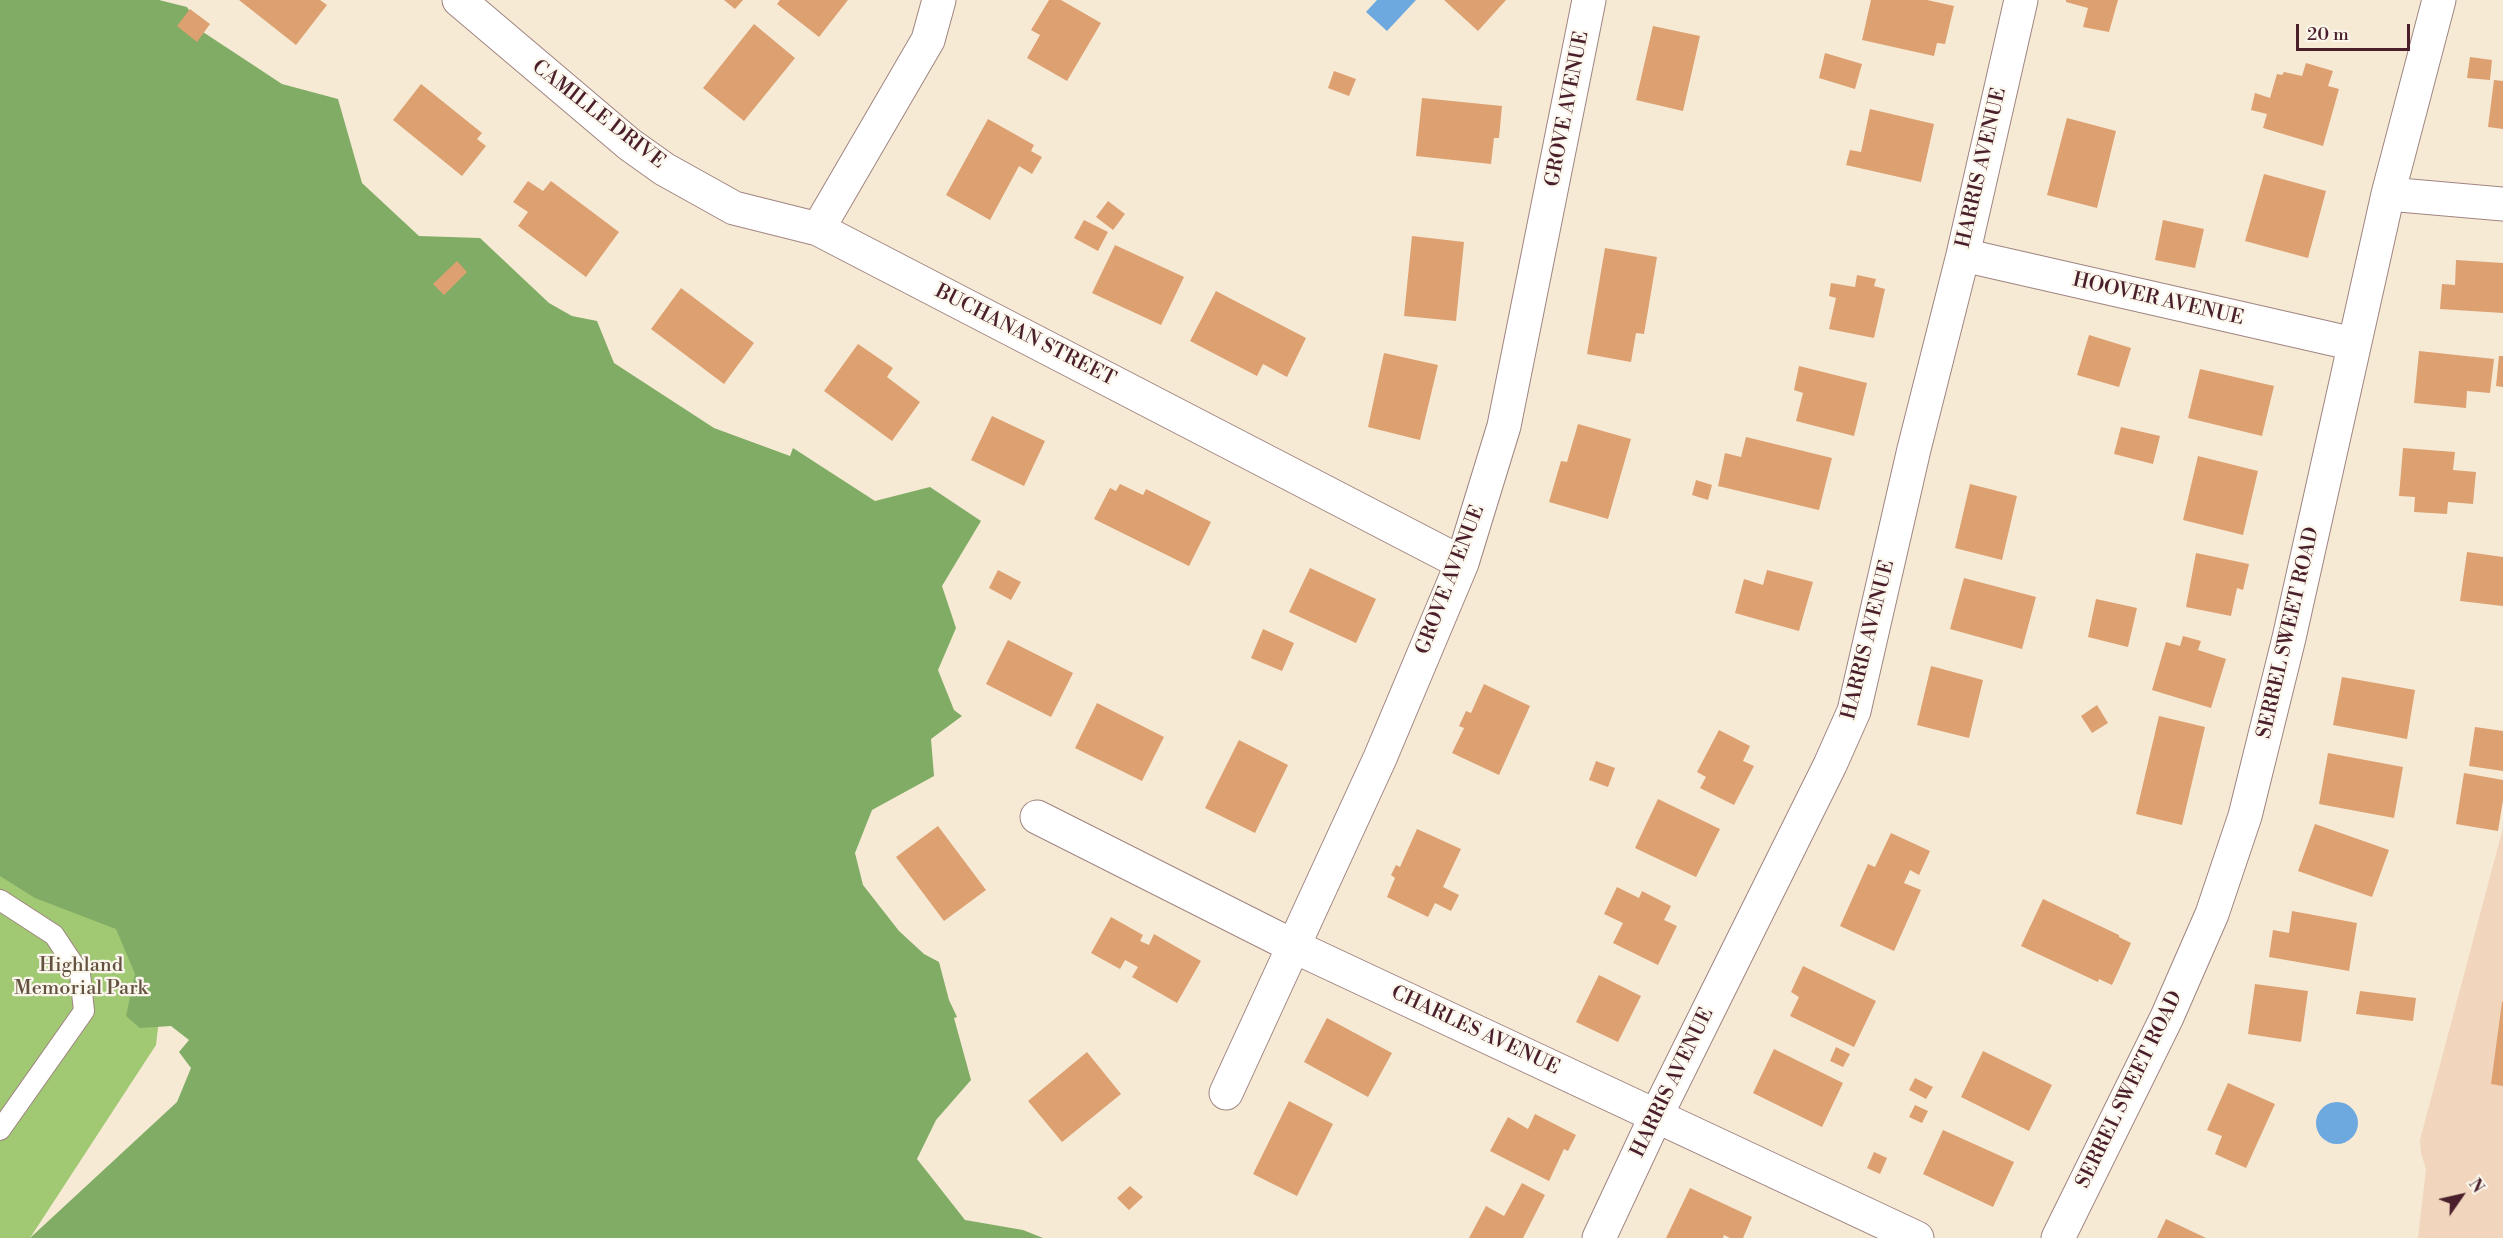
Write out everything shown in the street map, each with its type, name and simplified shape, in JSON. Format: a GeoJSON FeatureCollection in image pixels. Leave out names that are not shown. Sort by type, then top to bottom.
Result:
{"type":"FeatureCollection","features":[{"type":"Feature","properties":{"kind":"street","name":"CAMILLE DRIVE"},"geometry":{"type":"LineString","coordinates":[[459,0],[629,144],[664,169],[734,208],[818,229]]}},
{"type":"Feature","properties":{"kind":"street"},"geometry":{"type":"LineString","coordinates":[[818,229],[928,40],[939,0]]}},
{"type":"Feature","properties":{"kind":"street","name":"GROVE AVENUE"},"geometry":{"type":"LineString","coordinates":[[1226,1093],[1380,758],[1462,563],[1504,426],[1589,0]]}},
{"type":"Feature","properties":{"kind":"street","name":"HARRIS AVENUE"},"geometry":{"type":"LineString","coordinates":[[1599,1238],[1656,1116],[1830,765],[1854,711],[1914,449],[1963,255],[2021,0]]}},
{"type":"Feature","properties":{"kind":"street","name":"SERREL SWEET ROAD"},"geometry":{"type":"LineString","coordinates":[[2058,1238],[2167,1017],[2212,914],[2245,816],[2289,638],[2388,194],[2439,0]]}},
{"type":"Feature","properties":{"kind":"street"},"geometry":{"type":"LineString","coordinates":[[2388,194],[2503,204]]}},
{"type":"Feature","properties":{"kind":"street","name":"BUCHANAN STREET"},"geometry":{"type":"LineString","coordinates":[[818,229],[1462,563]]}},
{"type":"Feature","properties":{"kind":"street","name":"HOOVER AVENUE"},"geometry":{"type":"LineString","coordinates":[[1963,255],[2354,344]]}},
{"type":"Feature","properties":{"kind":"street","name":"CHARLES AVENUE"},"geometry":{"type":"LineString","coordinates":[[1037,817],[1293,946],[1917,1238]]}},
{"type":"Feature","properties":{"kind":"lane"},"geometry":{"type":"LineString","coordinates":[[0,900],[54,935],[80,974],[84,1011],[0,1130]]}},
{"type":"Feature","properties":{"kind":"shaded area"},"geometry":{"type":"Polygon","coordinates":[[[2503,828],[2503,1238],[2418,1238],[2426,1169],[2420,1140],[2503,828]]]}},
{"type":"Feature","properties":{"kind":"green space"},"geometry":{"type":"Polygon","coordinates":[[[0,0],[159,0],[187,7],[203,32],[282,84],[338,99],[362,183],[419,236],[480,238],[549,303],[572,316],[597,321],[614,363],[714,428],[790,456],[793,448],[875,501],[930,487],[981,521],[942,586],[956,628],[938,670],[954,710],[962,716],[931,739],[934,776],[872,810],[855,853],[863,885],[899,931],[924,954],[939,962],[949,1000],[957,1017],[954,1018],[971,1080],[936,1120],[917,1159],[965,1220],[1023,1230],[1043,1238],[30,1238],[177,1102],[191,1068],[179,1052],[189,1040],[171,1026],[140,1028],[126,1016],[135,974],[116,929],[35,898],[0,876],[0,0]]]}},
{"type":"Feature","properties":{"kind":"green space","name":"Highland Memorial Park"},"geometry":{"type":"Polygon","coordinates":[[[0,797],[166,959],[156,1045],[30,1238],[0,1238],[0,797]]]}},
{"type":"Feature","properties":{"kind":"water"},"geometry":{"type":"Polygon","coordinates":[[[1377,0],[1416,0],[1387,31],[1366,12],[1377,0]]]}},
{"type":"Feature","properties":{"kind":"water"},"geometry":{"type":"Polygon","coordinates":[[[2337,1102],[2352,1108],[2358,1123],[2352,1138],[2337,1144],[2322,1138],[2316,1123],[2322,1108],[2337,1102]]]}},
{"type":"Feature","properties":{"kind":"building"},"geometry":{"type":"Polygon","coordinates":[[[239,0],[320,0],[327,5],[296,45],[239,0]]]}},
{"type":"Feature","properties":{"kind":"building"},"geometry":{"type":"Polygon","coordinates":[[[724,0],[743,0],[735,9],[724,0]]]}},
{"type":"Feature","properties":{"kind":"building"},"geometry":{"type":"Polygon","coordinates":[[[780,0],[848,0],[819,37],[777,4],[780,0]]]}},
{"type":"Feature","properties":{"kind":"building"},"geometry":{"type":"Polygon","coordinates":[[[1049,0],[1061,0],[1101,23],[1067,81],[1027,58],[1040,35],[1031,30],[1049,0]]]}},
{"type":"Feature","properties":{"kind":"building"},"geometry":{"type":"Polygon","coordinates":[[[1444,0],[1506,0],[1478,31],[1444,0]]]}},
{"type":"Feature","properties":{"kind":"building"},"geometry":{"type":"Polygon","coordinates":[[[1871,0],[1927,0],[1954,6],[1945,44],[1937,43],[1934,56],[1862,40],[1871,0]]]}},
{"type":"Feature","properties":{"kind":"building"},"geometry":{"type":"Polygon","coordinates":[[[2066,0],[2118,0],[2109,32],[2083,27],[2088,8],[2066,2],[2066,0]]]}},
{"type":"Feature","properties":{"kind":"building"},"geometry":{"type":"Polygon","coordinates":[[[190,9],[210,24],[197,42],[177,26],[190,9]]]}},
{"type":"Feature","properties":{"kind":"building"},"geometry":{"type":"Polygon","coordinates":[[[754,24],[795,58],[744,121],[703,88],[754,24]]]}},
{"type":"Feature","properties":{"kind":"building"},"geometry":{"type":"Polygon","coordinates":[[[1653,26],[1700,36],[1683,111],[1636,100],[1653,26]]]}},
{"type":"Feature","properties":{"kind":"building"},"geometry":{"type":"Polygon","coordinates":[[[1825,53],[1862,64],[1855,89],[1819,78],[1825,53]]]}},
{"type":"Feature","properties":{"kind":"building"},"geometry":{"type":"Polygon","coordinates":[[[2470,57],[2492,60],[2490,80],[2467,78],[2470,57]]]}},
{"type":"Feature","properties":{"kind":"building"},"geometry":{"type":"Polygon","coordinates":[[[2306,63],[2333,71],[2328,86],[2339,89],[2323,146],[2263,128],[2267,114],[2251,110],[2255,93],[2270,98],[2277,74],[2282,75],[2284,72],[2302,76],[2306,63]]]}},
{"type":"Feature","properties":{"kind":"building"},"geometry":{"type":"Polygon","coordinates":[[[1334,71],[1356,79],[1349,96],[1328,88],[1334,71]]]}},
{"type":"Feature","properties":{"kind":"building"},"geometry":{"type":"Polygon","coordinates":[[[2494,80],[2503,81],[2503,129],[2488,127],[2494,80]]]}},
{"type":"Feature","properties":{"kind":"building"},"geometry":{"type":"Polygon","coordinates":[[[421,84],[482,133],[477,139],[486,146],[462,176],[393,120],[421,84]]]}},
{"type":"Feature","properties":{"kind":"building"},"geometry":{"type":"Polygon","coordinates":[[[1422,98],[1502,106],[1499,138],[1494,138],[1491,164],[1416,156],[1422,98]]]}},
{"type":"Feature","properties":{"kind":"building"},"geometry":{"type":"Polygon","coordinates":[[[1870,109],[1934,124],[1921,182],[1846,165],[1850,150],[1861,152],[1870,109]]]}},
{"type":"Feature","properties":{"kind":"building"},"geometry":{"type":"Polygon","coordinates":[[[2067,118],[2116,131],[2097,208],[2047,195],[2067,118]]]}},
{"type":"Feature","properties":{"kind":"building"},"geometry":{"type":"Polygon","coordinates":[[[988,119],[1034,145],[1031,151],[1042,157],[1032,174],[1019,166],[990,220],[946,195],[988,119]]]}},
{"type":"Feature","properties":{"kind":"building"},"geometry":{"type":"Polygon","coordinates":[[[2264,174],[2326,191],[2308,258],[2245,241],[2264,174]]]}},
{"type":"Feature","properties":{"kind":"building"},"geometry":{"type":"Polygon","coordinates":[[[528,181],[543,191],[551,181],[619,232],[586,277],[518,226],[528,212],[513,202],[528,181]]]}},
{"type":"Feature","properties":{"kind":"building"},"geometry":{"type":"Polygon","coordinates":[[[1108,201],[1125,214],[1113,230],[1096,217],[1108,201]]]}},
{"type":"Feature","properties":{"kind":"building"},"geometry":{"type":"Polygon","coordinates":[[[1084,220],[1108,232],[1098,251],[1074,238],[1084,220]]]}},
{"type":"Feature","properties":{"kind":"building"},"geometry":{"type":"Polygon","coordinates":[[[2163,220],[2204,229],[2195,268],[2155,260],[2163,220]]]}},
{"type":"Feature","properties":{"kind":"building"},"geometry":{"type":"Polygon","coordinates":[[[1412,236],[1464,242],[1456,321],[1404,316],[1412,236]]]}},
{"type":"Feature","properties":{"kind":"building"},"geometry":{"type":"Polygon","coordinates":[[[1115,245],[1184,277],[1161,325],[1092,293],[1115,245]]]}},
{"type":"Feature","properties":{"kind":"building"},"geometry":{"type":"Polygon","coordinates":[[[1605,248],[1657,257],[1644,334],[1636,333],[1631,362],[1587,354],[1605,248]]]}},
{"type":"Feature","properties":{"kind":"building"},"geometry":{"type":"Polygon","coordinates":[[[2456,260],[2503,263],[2503,313],[2440,309],[2442,284],[2455,285],[2456,260]]]}},
{"type":"Feature","properties":{"kind":"building"},"geometry":{"type":"Polygon","coordinates":[[[457,261],[467,272],[444,295],[433,284],[457,261]]]}},
{"type":"Feature","properties":{"kind":"building"},"geometry":{"type":"Polygon","coordinates":[[[1857,275],[1876,279],[1874,286],[1885,289],[1874,338],[1829,329],[1836,298],[1829,296],[1831,283],[1855,287],[1857,275]]]}},
{"type":"Feature","properties":{"kind":"building"},"geometry":{"type":"Polygon","coordinates":[[[681,288],[754,343],[724,384],[651,329],[681,288]]]}},
{"type":"Feature","properties":{"kind":"building"},"geometry":{"type":"Polygon","coordinates":[[[1216,291],[1306,338],[1287,377],[1263,364],[1257,376],[1190,341],[1216,291]]]}},
{"type":"Feature","properties":{"kind":"building"},"geometry":{"type":"Polygon","coordinates":[[[2089,335],[2131,348],[2119,387],[2077,375],[2089,335]]]}},
{"type":"Feature","properties":{"kind":"building"},"geometry":{"type":"Polygon","coordinates":[[[858,344],[893,368],[887,377],[920,402],[892,441],[824,391],[858,344]]]}},
{"type":"Feature","properties":{"kind":"building"},"geometry":{"type":"Polygon","coordinates":[[[2419,351],[2494,359],[2490,393],[2467,391],[2466,408],[2414,403],[2419,351]]]}},
{"type":"Feature","properties":{"kind":"building"},"geometry":{"type":"Polygon","coordinates":[[[1384,353],[1438,365],[1420,440],[1368,427],[1384,353]]]}},
{"type":"Feature","properties":{"kind":"building"},"geometry":{"type":"Polygon","coordinates":[[[2499,356],[2503,356],[2503,387],[2496,386],[2499,356]]]}},
{"type":"Feature","properties":{"kind":"building"},"geometry":{"type":"Polygon","coordinates":[[[1799,366],[1867,383],[1854,436],[1796,421],[1803,393],[1794,390],[1799,366]]]}},
{"type":"Feature","properties":{"kind":"building"},"geometry":{"type":"Polygon","coordinates":[[[2200,369],[2274,386],[2262,436],[2188,418],[2200,369]]]}},
{"type":"Feature","properties":{"kind":"building"},"geometry":{"type":"Polygon","coordinates":[[[992,416],[1045,441],[1024,486],[971,460],[992,416]]]}},
{"type":"Feature","properties":{"kind":"building"},"geometry":{"type":"Polygon","coordinates":[[[1578,424],[1631,439],[1608,519],[1549,502],[1561,461],[1567,462],[1578,424]]]}},
{"type":"Feature","properties":{"kind":"building"},"geometry":{"type":"Polygon","coordinates":[[[2121,427],[2160,436],[2153,464],[2114,454],[2121,427]]]}},
{"type":"Feature","properties":{"kind":"building"},"geometry":{"type":"Polygon","coordinates":[[[1746,437],[1832,458],[1819,510],[1718,486],[1725,453],[1741,457],[1746,437]]]}},
{"type":"Feature","properties":{"kind":"building"},"geometry":{"type":"Polygon","coordinates":[[[2403,448],[2455,452],[2453,470],[2476,472],[2473,504],[2448,502],[2447,514],[2414,512],[2415,497],[2399,496],[2403,448]]]}},
{"type":"Feature","properties":{"kind":"building"},"geometry":{"type":"Polygon","coordinates":[[[2198,456],[2258,471],[2243,535],[2183,520],[2198,456]]]}},
{"type":"Feature","properties":{"kind":"building"},"geometry":{"type":"Polygon","coordinates":[[[1696,480],[1712,485],[1708,500],[1692,495],[1696,480]]]}},
{"type":"Feature","properties":{"kind":"building"},"geometry":{"type":"Polygon","coordinates":[[[1120,484],[1143,495],[1146,489],[1211,522],[1189,566],[1094,519],[1110,488],[1116,491],[1120,484]]]}},
{"type":"Feature","properties":{"kind":"building"},"geometry":{"type":"Polygon","coordinates":[[[1970,484],[2017,496],[2002,560],[1955,548],[1970,484]]]}},
{"type":"Feature","properties":{"kind":"building"},"geometry":{"type":"Polygon","coordinates":[[[2467,552],[2503,557],[2503,606],[2460,601],[2467,552]]]}},
{"type":"Feature","properties":{"kind":"building"},"geometry":{"type":"Polygon","coordinates":[[[2196,553],[2249,564],[2243,590],[2237,588],[2231,616],[2186,607],[2196,553]]]}},
{"type":"Feature","properties":{"kind":"building"},"geometry":{"type":"Polygon","coordinates":[[[1310,568],[1376,599],[1356,643],[1289,612],[1310,568]]]}},
{"type":"Feature","properties":{"kind":"building"},"geometry":{"type":"Polygon","coordinates":[[[998,570],[1021,582],[1011,600],[989,588],[998,570]]]}},
{"type":"Feature","properties":{"kind":"building"},"geometry":{"type":"Polygon","coordinates":[[[1767,570],[1813,582],[1799,631],[1735,613],[1744,579],[1763,585],[1767,570]]]}},
{"type":"Feature","properties":{"kind":"building"},"geometry":{"type":"Polygon","coordinates":[[[1964,578],[2036,597],[2022,649],[1950,629],[1964,578]]]}},
{"type":"Feature","properties":{"kind":"building"},"geometry":{"type":"Polygon","coordinates":[[[2096,599],[2137,608],[2128,647],[2088,637],[2096,599]]]}},
{"type":"Feature","properties":{"kind":"building"},"geometry":{"type":"Polygon","coordinates":[[[1263,629],[1294,643],[1282,671],[1251,658],[1263,629]]]}},
{"type":"Feature","properties":{"kind":"building"},"geometry":{"type":"Polygon","coordinates":[[[2183,636],[2201,641],[2198,650],[2226,659],[2211,708],[2152,690],[2166,642],[2180,646],[2183,636]]]}},
{"type":"Feature","properties":{"kind":"building"},"geometry":{"type":"Polygon","coordinates":[[[1008,640],[1073,673],[1051,717],[986,684],[1008,640]]]}},
{"type":"Feature","properties":{"kind":"building"},"geometry":{"type":"Polygon","coordinates":[[[1931,666],[1983,680],[1969,738],[1917,725],[1931,666]]]}},
{"type":"Feature","properties":{"kind":"building"},"geometry":{"type":"Polygon","coordinates":[[[2342,677],[2415,690],[2407,739],[2333,725],[2342,677]]]}},
{"type":"Feature","properties":{"kind":"building"},"geometry":{"type":"Polygon","coordinates":[[[1484,684],[1530,706],[1499,775],[1452,753],[1464,728],[1459,726],[1466,711],[1471,713],[1484,684]]]}},
{"type":"Feature","properties":{"kind":"building"},"geometry":{"type":"Polygon","coordinates":[[[1097,703],[1164,737],[1142,781],[1075,748],[1097,703]]]}},
{"type":"Feature","properties":{"kind":"building"},"geometry":{"type":"Polygon","coordinates":[[[2097,705],[2108,723],[2092,733],[2081,716],[2097,705]]]}},
{"type":"Feature","properties":{"kind":"building"},"geometry":{"type":"Polygon","coordinates":[[[2159,716],[2205,727],[2182,825],[2136,814],[2159,716]]]}},
{"type":"Feature","properties":{"kind":"building"},"geometry":{"type":"Polygon","coordinates":[[[2475,727],[2503,731],[2503,771],[2469,766],[2475,727]]]}},
{"type":"Feature","properties":{"kind":"building"},"geometry":{"type":"Polygon","coordinates":[[[1719,730],[1750,746],[1743,761],[1754,766],[1734,805],[1700,788],[1706,777],[1697,772],[1719,730]]]}},
{"type":"Feature","properties":{"kind":"building"},"geometry":{"type":"Polygon","coordinates":[[[1239,740],[1288,765],[1255,833],[1205,808],[1239,740]]]}},
{"type":"Feature","properties":{"kind":"building"},"geometry":{"type":"Polygon","coordinates":[[[2328,753],[2403,767],[2394,818],[2319,804],[2328,753]]]}},
{"type":"Feature","properties":{"kind":"building"},"geometry":{"type":"Polygon","coordinates":[[[1596,761],[1615,768],[1608,787],[1589,780],[1596,761]]]}},
{"type":"Feature","properties":{"kind":"building"},"geometry":{"type":"Polygon","coordinates":[[[2464,773],[2503,780],[2503,800],[2498,831],[2456,824],[2464,773]]]}},
{"type":"Feature","properties":{"kind":"building"},"geometry":{"type":"Polygon","coordinates":[[[1658,799],[1720,829],[1696,877],[1635,848],[1658,799]]]}},
{"type":"Feature","properties":{"kind":"building"},"geometry":{"type":"Polygon","coordinates":[[[2315,824],[2389,850],[2372,897],[2298,871],[2315,824]]]}},
{"type":"Feature","properties":{"kind":"building"},"geometry":{"type":"Polygon","coordinates":[[[938,826],[986,890],[944,921],[896,857],[938,826]]]}},
{"type":"Feature","properties":{"kind":"building"},"geometry":{"type":"Polygon","coordinates":[[[1417,829],[1461,849],[1443,887],[1459,895],[1451,911],[1435,903],[1428,917],[1387,897],[1395,878],[1391,875],[1396,865],[1400,867],[1417,829]]]}},
{"type":"Feature","properties":{"kind":"building"},"geometry":{"type":"Polygon","coordinates":[[[1891,833],[1930,851],[1919,875],[1910,870],[1904,883],[1921,890],[1894,951],[1840,926],[1868,864],[1875,867],[1891,833]]]}},
{"type":"Feature","properties":{"kind":"building"},"geometry":{"type":"Polygon","coordinates":[[[1617,887],[1639,898],[1642,891],[1671,906],[1664,920],[1677,926],[1658,965],[1613,943],[1623,923],[1604,914],[1617,887]]]}},
{"type":"Feature","properties":{"kind":"building"},"geometry":{"type":"Polygon","coordinates":[[[2043,899],[2131,943],[2112,985],[2099,979],[2098,982],[2021,946],[2043,899]]]}},
{"type":"Feature","properties":{"kind":"building"},"geometry":{"type":"Polygon","coordinates":[[[2292,911],[2357,923],[2349,971],[2269,957],[2273,930],[2289,933],[2292,911]]]}},
{"type":"Feature","properties":{"kind":"building"},"geometry":{"type":"Polygon","coordinates":[[[1111,917],[1143,935],[1140,941],[1149,945],[1154,934],[1201,961],[1177,1003],[1132,977],[1138,967],[1125,960],[1120,969],[1091,953],[1111,917]]]}},
{"type":"Feature","properties":{"kind":"building"},"geometry":{"type":"Polygon","coordinates":[[[1803,966],[1876,1001],[1854,1047],[1790,1016],[1799,997],[1791,992],[1803,966]]]}},
{"type":"Feature","properties":{"kind":"building"},"geometry":{"type":"Polygon","coordinates":[[[1599,975],[1641,996],[1618,1042],[1576,1022],[1599,975]]]}},
{"type":"Feature","properties":{"kind":"building"},"geometry":{"type":"Polygon","coordinates":[[[2255,984],[2308,991],[2301,1042],[2248,1034],[2255,984]]]}},
{"type":"Feature","properties":{"kind":"building"},"geometry":{"type":"Polygon","coordinates":[[[2360,991],[2416,998],[2413,1021],[2356,1014],[2360,991]]]}},
{"type":"Feature","properties":{"kind":"building"},"geometry":{"type":"Polygon","coordinates":[[[2503,1002],[2503,1086],[2491,1084],[2503,1002]]]}},
{"type":"Feature","properties":{"kind":"building"},"geometry":{"type":"Polygon","coordinates":[[[1327,1018],[1392,1053],[1368,1097],[1304,1062],[1327,1018]]]}},
{"type":"Feature","properties":{"kind":"building"},"geometry":{"type":"Polygon","coordinates":[[[1836,1047],[1850,1054],[1843,1067],[1830,1061],[1836,1047]]]}},
{"type":"Feature","properties":{"kind":"building"},"geometry":{"type":"Polygon","coordinates":[[[1774,1049],[1843,1083],[1822,1127],[1753,1093],[1774,1049]]]}},
{"type":"Feature","properties":{"kind":"building"},"geometry":{"type":"Polygon","coordinates":[[[1983,1051],[2052,1085],[2029,1131],[1961,1097],[1983,1051]]]}},
{"type":"Feature","properties":{"kind":"building"},"geometry":{"type":"Polygon","coordinates":[[[1087,1052],[1121,1094],[1062,1142],[1028,1101],[1087,1052]]]}},
{"type":"Feature","properties":{"kind":"building"},"geometry":{"type":"Polygon","coordinates":[[[1915,1078],[1933,1087],[1926,1099],[1909,1090],[1915,1078]]]}},
{"type":"Feature","properties":{"kind":"building"},"geometry":{"type":"Polygon","coordinates":[[[2228,1083],[2275,1104],[2246,1168],[2215,1154],[2222,1136],[2207,1130],[2228,1083]]]}},
{"type":"Feature","properties":{"kind":"building"},"geometry":{"type":"Polygon","coordinates":[[[1289,1101],[1333,1124],[1297,1196],[1253,1174],[1289,1101]]]}},
{"type":"Feature","properties":{"kind":"building"},"geometry":{"type":"Polygon","coordinates":[[[1915,1105],[1928,1111],[1922,1123],[1909,1117],[1915,1105]]]}},
{"type":"Feature","properties":{"kind":"building"},"geometry":{"type":"Polygon","coordinates":[[[1535,1114],[1576,1135],[1568,1151],[1564,1149],[1549,1181],[1490,1151],[1508,1117],[1528,1129],[1535,1114]]]}},
{"type":"Feature","properties":{"kind":"building"},"geometry":{"type":"Polygon","coordinates":[[[1943,1130],[2014,1162],[1993,1207],[1923,1174],[1943,1130]]]}},
{"type":"Feature","properties":{"kind":"building"},"geometry":{"type":"Polygon","coordinates":[[[1874,1152],[1887,1158],[1880,1174],[1867,1168],[1874,1152]]]}},
{"type":"Feature","properties":{"kind":"building"},"geometry":{"type":"Polygon","coordinates":[[[1522,1183],[1545,1195],[1523,1238],[1469,1238],[1486,1206],[1504,1216],[1522,1183]]]}},
{"type":"Feature","properties":{"kind":"building"},"geometry":{"type":"Polygon","coordinates":[[[1130,1186],[1143,1197],[1129,1210],[1117,1198],[1130,1186]]]}},
{"type":"Feature","properties":{"kind":"building"},"geometry":{"type":"Polygon","coordinates":[[[1690,1188],[1752,1217],[1743,1238],[1730,1238],[1724,1235],[1723,1238],[1666,1238],[1690,1188]]]}},
{"type":"Feature","properties":{"kind":"building"},"geometry":{"type":"Polygon","coordinates":[[[2166,1219],[2206,1238],[2157,1238],[2166,1219]]]}}]}
